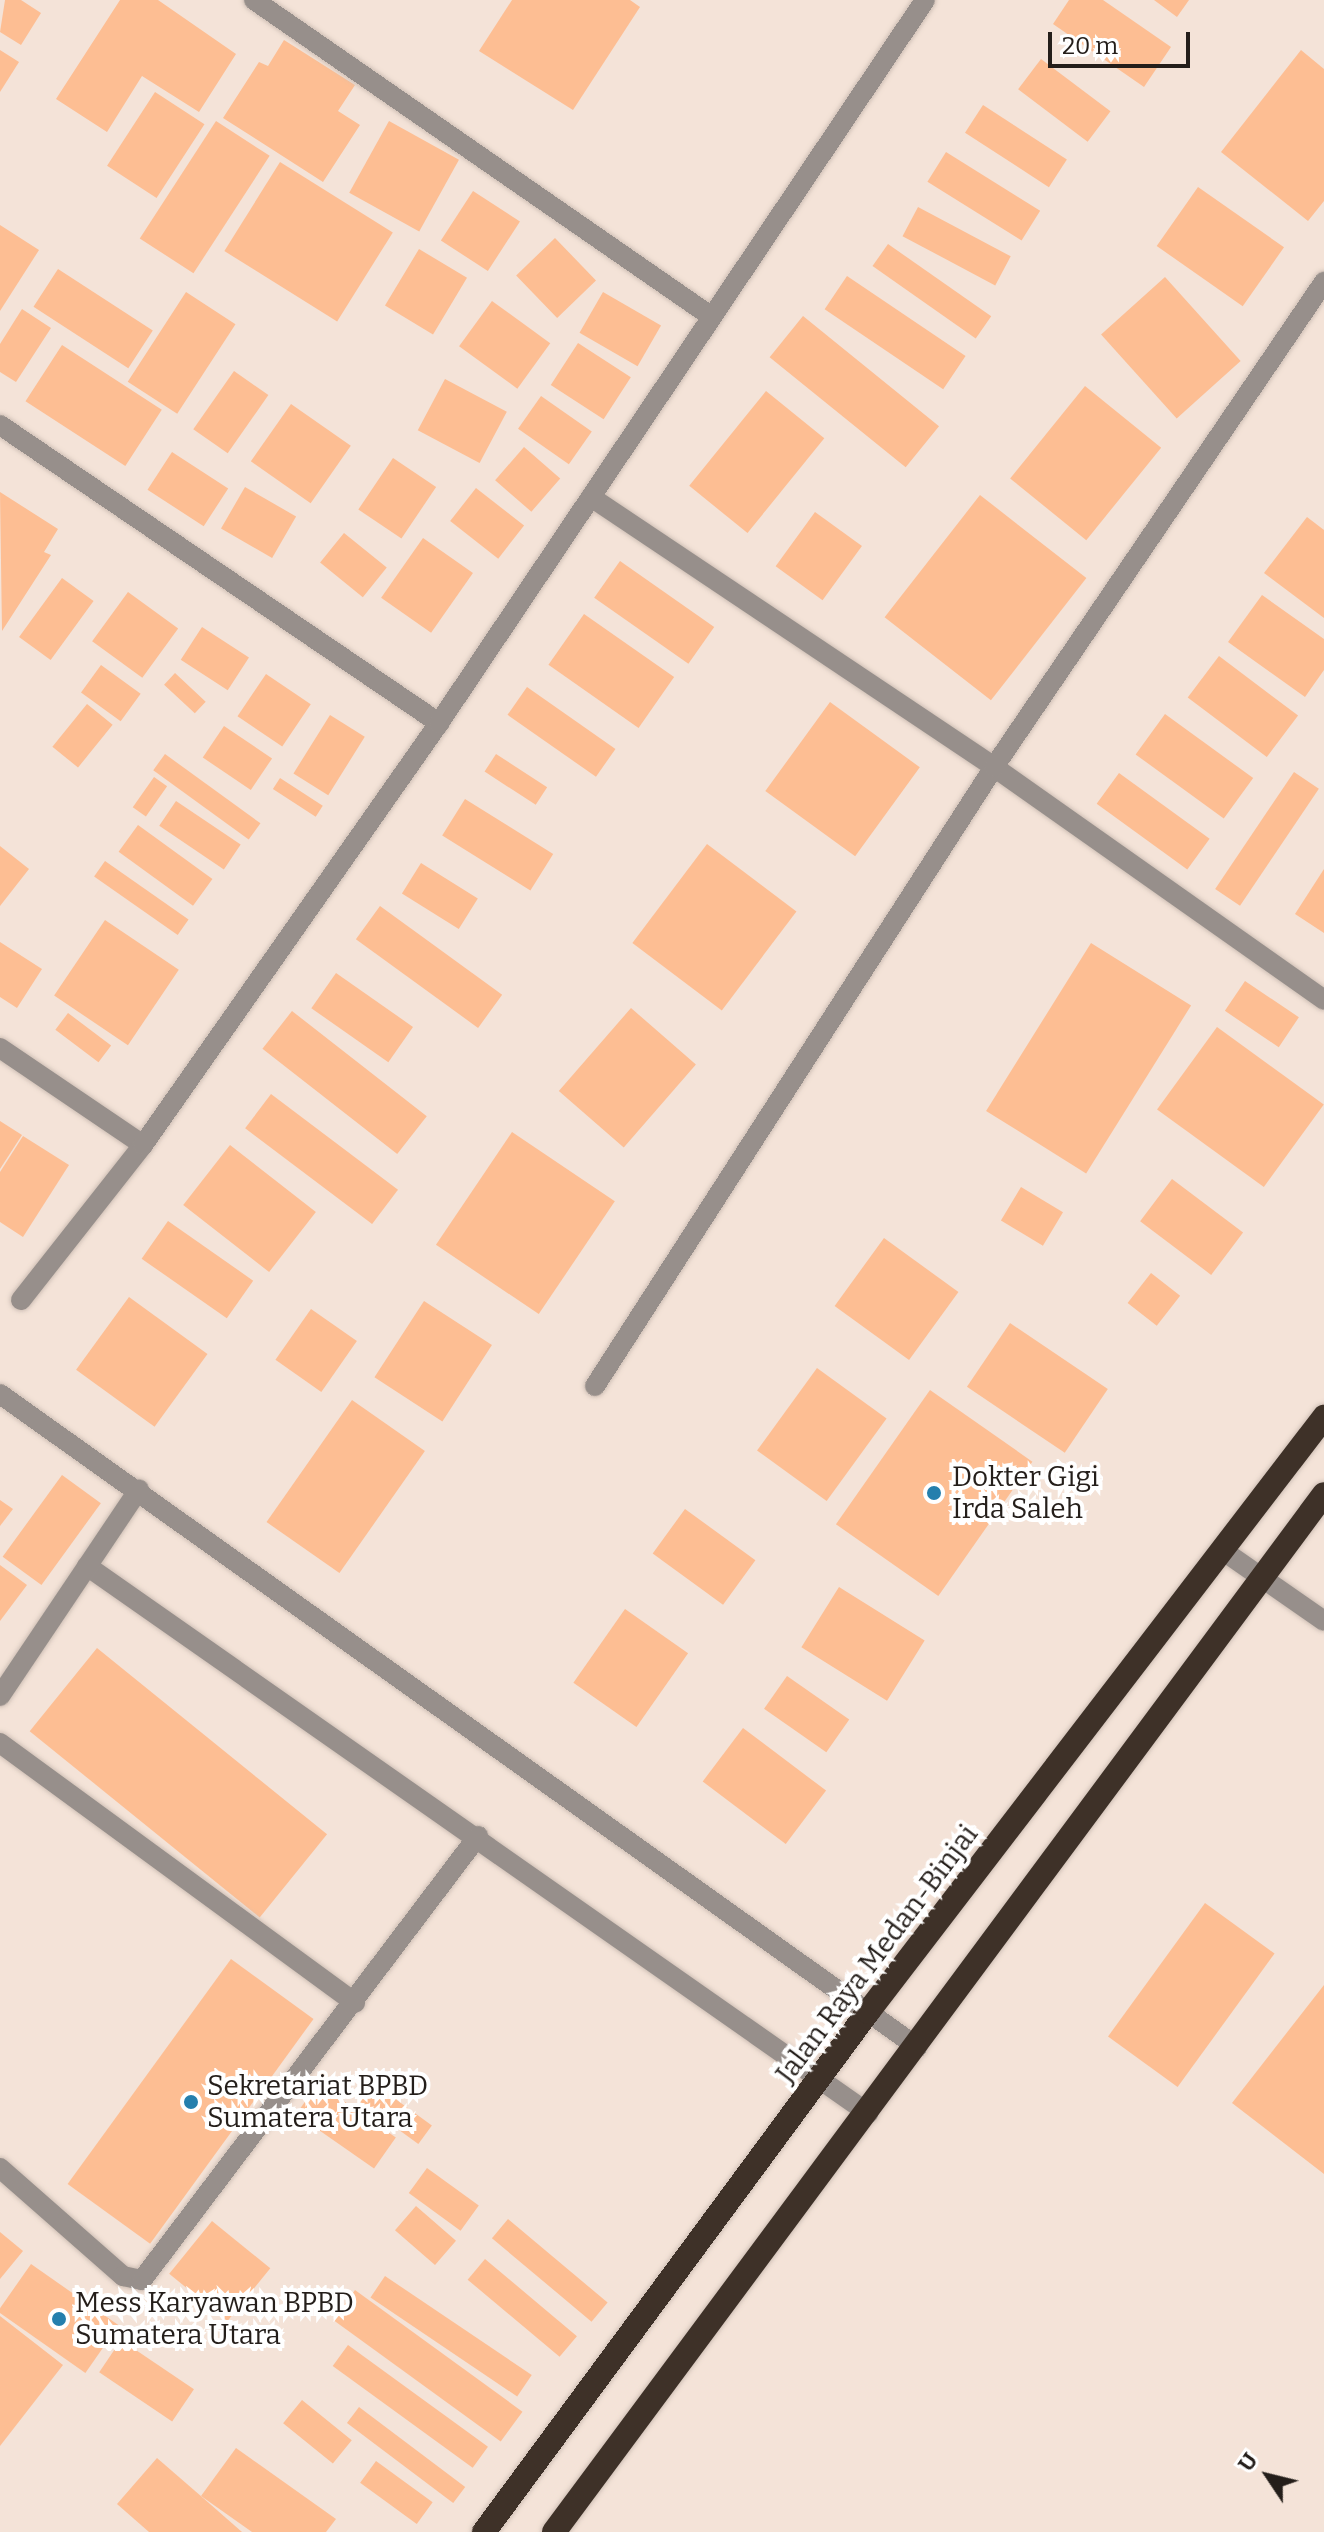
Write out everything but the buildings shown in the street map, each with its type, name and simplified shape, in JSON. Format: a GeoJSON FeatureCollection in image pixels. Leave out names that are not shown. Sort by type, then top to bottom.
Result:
{"type":"FeatureCollection","features":[{"type":"Feature","properties":{"kind":"highway","name":"Jalan Raya Medan-Binjai"},"geometry":{"type":"LineString","coordinates":[[484,2532],[868,2012],[1324,1417]]}},
{"type":"Feature","properties":{"kind":"highway"},"geometry":{"type":"LineString","coordinates":[[554,2532],[917,2047],[1324,1494]]}},
{"type":"Feature","properties":{"kind":"street"},"geometry":{"type":"LineString","coordinates":[[254,0],[712,317]]}},
{"type":"Feature","properties":{"kind":"street"},"geometry":{"type":"LineString","coordinates":[[21,1300],[143,1145],[439,723],[925,0]]}},
{"type":"Feature","properties":{"kind":"street"},"geometry":{"type":"LineString","coordinates":[[595,1386],[994,767],[1324,282]]}},
{"type":"Feature","properties":{"kind":"street"},"geometry":{"type":"LineString","coordinates":[[0,425],[439,723]]}},
{"type":"Feature","properties":{"kind":"street"},"geometry":{"type":"LineString","coordinates":[[591,497],[994,767],[1324,1000]]}},
{"type":"Feature","properties":{"kind":"street"},"geometry":{"type":"LineString","coordinates":[[0,1048],[143,1145]]}},
{"type":"Feature","properties":{"kind":"street"},"geometry":{"type":"LineString","coordinates":[[0,1394],[139,1489],[917,2047]]}},
{"type":"Feature","properties":{"kind":"street"},"geometry":{"type":"LineString","coordinates":[[0,1696],[139,1489]]}},
{"type":"Feature","properties":{"kind":"street"},"geometry":{"type":"LineString","coordinates":[[1222,1550],[1324,1621]]}},
{"type":"Feature","properties":{"kind":"street"},"geometry":{"type":"LineString","coordinates":[[87,1566],[478,1836],[868,2113]]}},
{"type":"Feature","properties":{"kind":"street"},"geometry":{"type":"LineString","coordinates":[[0,1743],[355,2003]]}},
{"type":"Feature","properties":{"kind":"street"},"geometry":{"type":"LineString","coordinates":[[0,2168],[123,2276],[142,2280],[355,2003],[478,1836]]}},
{"type":"Feature","properties":{"kind":"place","name":"Dokter Gigi Irda Saleh"},"geometry":{"type":"Point","coordinates":[934,1493]}},
{"type":"Feature","properties":{"kind":"place","name":"Sekretariat BPBD Sumatera Utara"},"geometry":{"type":"Point","coordinates":[191,2102]}},
{"type":"Feature","properties":{"kind":"place","name":"Mess Karyawan BPBD Sumatera Utara"},"geometry":{"type":"Point","coordinates":[59,2319]}}]}
